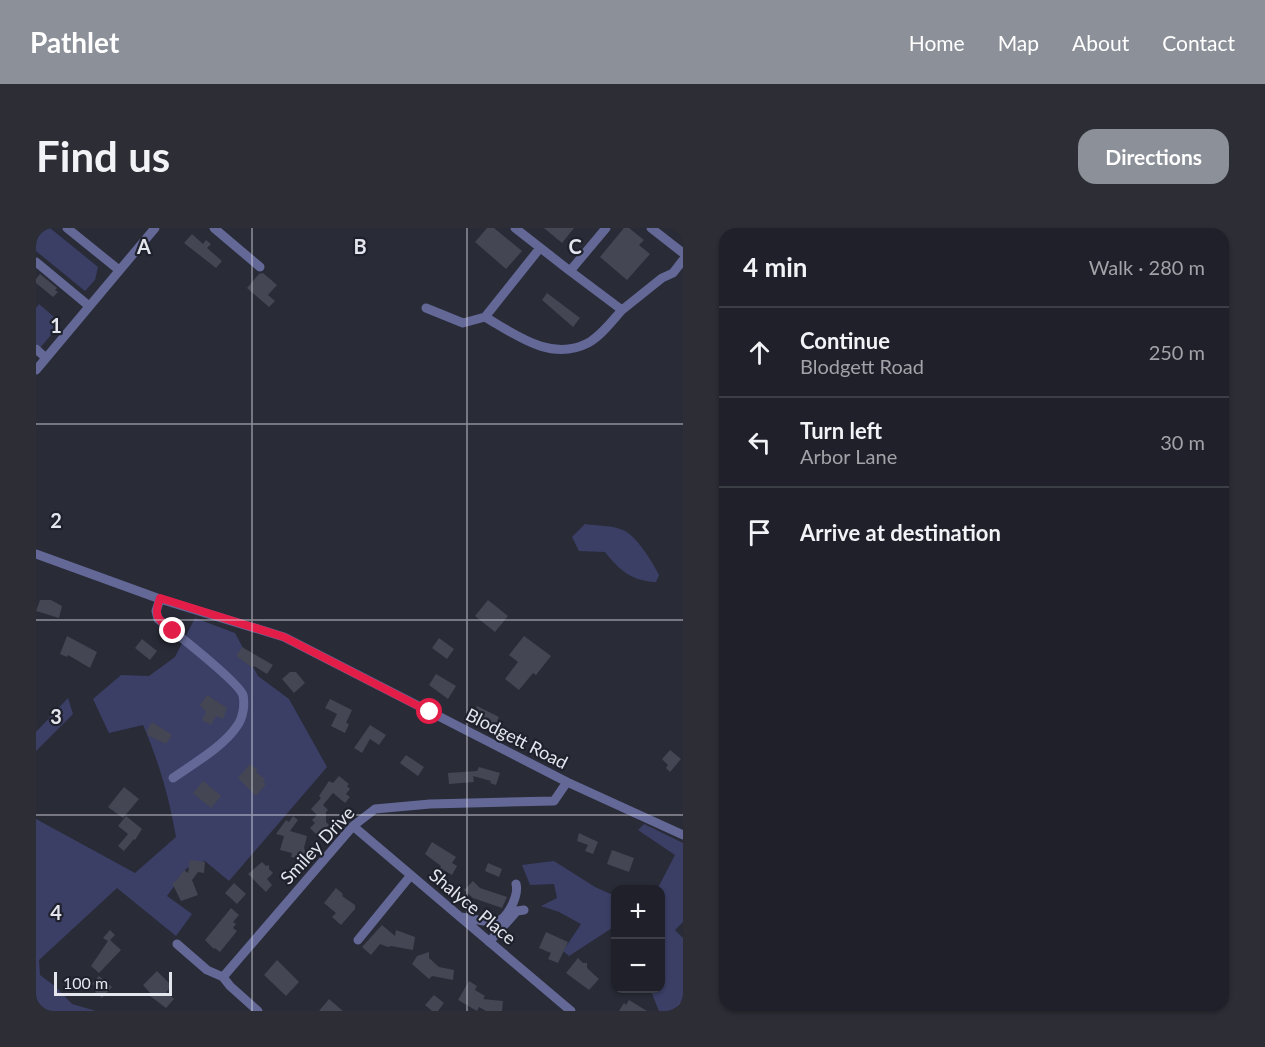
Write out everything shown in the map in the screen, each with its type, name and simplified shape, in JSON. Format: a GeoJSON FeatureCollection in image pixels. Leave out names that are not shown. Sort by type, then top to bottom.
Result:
{"type":"FeatureCollection","features":[{"type":"Feature","properties":{"kind":"street"},"geometry":{"type":"LineString","coordinates":[[67,228],[119,270]]}},
{"type":"Feature","properties":{"kind":"street"},"geometry":{"type":"LineString","coordinates":[[214,228],[260,267]]}},
{"type":"Feature","properties":{"kind":"street"},"geometry":{"type":"LineString","coordinates":[[515,228],[622,310]]}},
{"type":"Feature","properties":{"kind":"street"},"geometry":{"type":"LineString","coordinates":[[570,271],[606,228]]}},
{"type":"Feature","properties":{"kind":"street"},"geometry":{"type":"LineString","coordinates":[[651,228],[683,253]]}},
{"type":"Feature","properties":{"kind":"street"},"geometry":{"type":"LineString","coordinates":[[36,370],[149,230]]}},
{"type":"Feature","properties":{"kind":"street"},"geometry":{"type":"LineString","coordinates":[[426,308],[463,323],[485,317],[540,248]]}},
{"type":"Feature","properties":{"kind":"street"},"geometry":{"type":"LineString","coordinates":[[485,317],[539,346],[554,351],[575,348],[590,342],[622,310],[662,278],[673,273],[683,260]]}},
{"type":"Feature","properties":{"kind":"street"},"geometry":{"type":"LineString","coordinates":[[36,262],[88,306]]}},
{"type":"Feature","properties":{"kind":"street"},"geometry":{"type":"LineString","coordinates":[[36,350],[46,358]]}},
{"type":"Feature","properties":{"kind":"street","name":"Blodgett Road"},"geometry":{"type":"LineString","coordinates":[[36,554],[160,598],[284,637],[567,782],[683,835]]}},
{"type":"Feature","properties":{"kind":"street"},"geometry":{"type":"LineString","coordinates":[[160,598],[156,611],[158,619],[228,677],[243,694],[243,712],[237,726],[221,743],[173,778]]}},
{"type":"Feature","properties":{"kind":"street","name":"Smiley Drive"},"geometry":{"type":"LineString","coordinates":[[223,977],[353,826],[375,809],[430,804],[554,801],[567,782]]}},
{"type":"Feature","properties":{"kind":"street","name":"Shalyce Place"},"geometry":{"type":"LineString","coordinates":[[353,826],[571,1011]]}},
{"type":"Feature","properties":{"kind":"street"},"geometry":{"type":"LineString","coordinates":[[358,940],[411,876]]}},
{"type":"Feature","properties":{"kind":"street"},"geometry":{"type":"LineString","coordinates":[[460,917],[496,922],[502,919],[515,902],[518,888],[516,884]]}},
{"type":"Feature","properties":{"kind":"street"},"geometry":{"type":"LineString","coordinates":[[489,942],[516,911],[524,910]]}},
{"type":"Feature","properties":{"kind":"street"},"geometry":{"type":"LineString","coordinates":[[177,944],[207,970],[223,977],[258,1011]]}},
{"type":"Feature","properties":{"kind":"street"},"geometry":{"type":"LineString","coordinates":[[679,1011],[683,1006]]}},
{"type":"Feature","properties":{"kind":"shaded area"},"geometry":{"type":"Polygon","coordinates":[[[36,228],[50,228],[98,267],[95,280],[85,291],[36,251],[36,228]]]}},
{"type":"Feature","properties":{"kind":"shaded area"},"geometry":{"type":"Polygon","coordinates":[[[39,304],[61,323],[40,348],[36,344],[36,308],[39,304]]]}},
{"type":"Feature","properties":{"kind":"shaded area"},"geometry":{"type":"Polygon","coordinates":[[[585,524],[614,527],[633,537],[659,575],[656,582],[640,580],[627,574],[605,552],[579,551],[572,537],[585,524]]]}},
{"type":"Feature","properties":{"kind":"shaded area"},"geometry":{"type":"Polygon","coordinates":[[[195,618],[235,633],[258,676],[289,699],[327,767],[229,881],[205,861],[187,868],[167,896],[192,914],[176,936],[117,888],[39,960],[40,975],[56,987],[72,1004],[96,1011],[36,1011],[36,819],[135,873],[176,837],[163,780],[143,725],[109,733],[93,699],[121,675],[149,676],[175,657],[195,618]]]}},
{"type":"Feature","properties":{"kind":"shaded area"},"geometry":{"type":"Polygon","coordinates":[[[68,698],[73,714],[36,751],[36,732],[68,698]]]}},
{"type":"Feature","properties":{"kind":"shaded area"},"geometry":{"type":"Polygon","coordinates":[[[644,824],[683,843],[683,922],[675,930],[683,938],[683,1011],[659,1011],[652,993],[665,993],[665,885],[660,885],[675,855],[638,830],[644,824]]]}},
{"type":"Feature","properties":{"kind":"shaded area"},"geometry":{"type":"Polygon","coordinates":[[[554,861],[595,887],[611,894],[611,929],[569,956],[563,951],[581,924],[559,912],[541,906],[557,898],[554,884],[530,885],[522,865],[554,861]]]}},
{"type":"Feature","properties":{"kind":"building"},"geometry":{"type":"Polygon","coordinates":[[[487,228],[494,228],[522,251],[506,269],[475,242],[487,228]]]}},
{"type":"Feature","properties":{"kind":"building"},"geometry":{"type":"Polygon","coordinates":[[[544,228],[574,228],[562,243],[544,228]]]}},
{"type":"Feature","properties":{"kind":"building"},"geometry":{"type":"Polygon","coordinates":[[[624,228],[629,228],[644,240],[639,245],[650,254],[627,280],[600,257],[624,228]]]}},
{"type":"Feature","properties":{"kind":"building"},"geometry":{"type":"Polygon","coordinates":[[[192,234],[203,244],[206,240],[211,244],[207,248],[222,261],[216,268],[184,243],[192,234]]]}},
{"type":"Feature","properties":{"kind":"building"},"geometry":{"type":"Polygon","coordinates":[[[263,273],[277,285],[268,295],[275,301],[269,307],[247,288],[259,274],[263,273]]]}},
{"type":"Feature","properties":{"kind":"building"},"geometry":{"type":"Polygon","coordinates":[[[40,274],[57,288],[55,290],[58,292],[53,297],[36,283],[40,274]]]}},
{"type":"Feature","properties":{"kind":"building"},"geometry":{"type":"Polygon","coordinates":[[[547,293],[580,318],[573,327],[542,300],[547,293]]]}},
{"type":"Feature","properties":{"kind":"building"},"geometry":{"type":"Polygon","coordinates":[[[40,600],[51,600],[62,606],[59,618],[36,611],[40,600]]]}},
{"type":"Feature","properties":{"kind":"building"},"geometry":{"type":"Polygon","coordinates":[[[488,600],[508,616],[495,632],[475,616],[488,600]]]}},
{"type":"Feature","properties":{"kind":"building"},"geometry":{"type":"Polygon","coordinates":[[[67,636],[97,652],[90,668],[68,655],[67,657],[60,654],[67,636]]]}},
{"type":"Feature","properties":{"kind":"building"},"geometry":{"type":"Polygon","coordinates":[[[524,636],[551,656],[536,675],[533,673],[519,690],[505,679],[518,662],[509,655],[524,636]]]}},
{"type":"Feature","properties":{"kind":"building"},"geometry":{"type":"Polygon","coordinates":[[[439,638],[454,649],[447,659],[432,648],[439,638]]]}},
{"type":"Feature","properties":{"kind":"building"},"geometry":{"type":"Polygon","coordinates":[[[142,639],[157,651],[150,660],[135,648],[142,639]]]}},
{"type":"Feature","properties":{"kind":"building"},"geometry":{"type":"Polygon","coordinates":[[[242,647],[273,665],[267,674],[254,666],[253,668],[236,656],[242,647]]]}},
{"type":"Feature","properties":{"kind":"building"},"geometry":{"type":"Polygon","coordinates":[[[290,672],[296,672],[305,683],[294,693],[282,679],[290,672]]]}},
{"type":"Feature","properties":{"kind":"building"},"geometry":{"type":"Polygon","coordinates":[[[436,674],[456,686],[448,699],[429,685],[436,674]]]}},
{"type":"Feature","properties":{"kind":"building"},"geometry":{"type":"Polygon","coordinates":[[[207,695],[227,708],[223,719],[216,716],[211,725],[202,720],[206,712],[200,705],[207,695]]]}},
{"type":"Feature","properties":{"kind":"building"},"geometry":{"type":"Polygon","coordinates":[[[330,699],[352,710],[346,723],[349,724],[345,733],[331,726],[337,714],[325,708],[330,699]]]}},
{"type":"Feature","properties":{"kind":"building"},"geometry":{"type":"Polygon","coordinates":[[[477,706],[499,717],[493,731],[485,726],[486,724],[471,716],[477,706]]]}},
{"type":"Feature","properties":{"kind":"building"},"geometry":{"type":"Polygon","coordinates":[[[152,722],[172,735],[166,744],[147,735],[149,733],[146,732],[152,722]]]}},
{"type":"Feature","properties":{"kind":"building"},"geometry":{"type":"Polygon","coordinates":[[[370,725],[386,735],[379,745],[370,739],[362,753],[354,748],[370,725]]]}},
{"type":"Feature","properties":{"kind":"building"},"geometry":{"type":"Polygon","coordinates":[[[670,750],[681,759],[670,772],[666,768],[668,765],[662,759],[670,750]]]}},
{"type":"Feature","properties":{"kind":"building"},"geometry":{"type":"Polygon","coordinates":[[[406,755],[424,767],[418,776],[400,763],[406,755]]]}},
{"type":"Feature","properties":{"kind":"building"},"geometry":{"type":"Polygon","coordinates":[[[250,764],[258,770],[256,772],[265,779],[263,781],[266,784],[256,796],[238,778],[250,764]]]}},
{"type":"Feature","properties":{"kind":"building"},"geometry":{"type":"Polygon","coordinates":[[[479,767],[500,773],[496,785],[490,783],[491,781],[473,776],[474,782],[449,784],[448,773],[477,771],[479,767]]]}},
{"type":"Feature","properties":{"kind":"building"},"geometry":{"type":"Polygon","coordinates":[[[339,776],[349,784],[347,786],[350,789],[346,794],[350,797],[345,803],[333,793],[323,805],[328,810],[326,822],[329,825],[318,836],[310,828],[315,823],[312,820],[317,815],[311,809],[321,798],[319,796],[329,781],[333,783],[339,776]]]}},
{"type":"Feature","properties":{"kind":"building"},"geometry":{"type":"Polygon","coordinates":[[[203,781],[221,796],[211,808],[193,793],[203,781]]]}},
{"type":"Feature","properties":{"kind":"building"},"geometry":{"type":"Polygon","coordinates":[[[124,787],[139,799],[123,818],[108,807],[124,787]]]}},
{"type":"Feature","properties":{"kind":"building"},"geometry":{"type":"Polygon","coordinates":[[[126,816],[142,829],[124,851],[118,846],[128,834],[118,826],[126,816]]]}},
{"type":"Feature","properties":{"kind":"building"},"geometry":{"type":"Polygon","coordinates":[[[293,816],[298,820],[290,831],[307,836],[304,848],[306,853],[300,859],[291,857],[292,853],[280,850],[284,836],[276,834],[286,820],[289,822],[293,816]]]}},
{"type":"Feature","properties":{"kind":"building"},"geometry":{"type":"Polygon","coordinates":[[[579,833],[598,842],[593,854],[585,851],[588,845],[577,841],[579,833]]]}},
{"type":"Feature","properties":{"kind":"building"},"geometry":{"type":"Polygon","coordinates":[[[432,842],[456,857],[452,863],[457,866],[452,875],[440,868],[441,866],[425,854],[432,842]]]}},
{"type":"Feature","properties":{"kind":"building"},"geometry":{"type":"Polygon","coordinates":[[[612,850],[634,858],[629,872],[607,864],[612,850]]]}},
{"type":"Feature","properties":{"kind":"building"},"geometry":{"type":"Polygon","coordinates":[[[190,860],[205,862],[204,873],[198,872],[192,880],[198,895],[181,901],[172,883],[184,870],[188,873],[190,860]]]}},
{"type":"Feature","properties":{"kind":"building"},"geometry":{"type":"Polygon","coordinates":[[[262,862],[266,866],[269,865],[273,873],[267,879],[272,885],[266,892],[248,874],[262,862]]]}},
{"type":"Feature","properties":{"kind":"building"},"geometry":{"type":"Polygon","coordinates":[[[488,863],[502,869],[499,877],[485,871],[488,863]]]}},
{"type":"Feature","properties":{"kind":"building"},"geometry":{"type":"Polygon","coordinates":[[[473,881],[480,888],[507,897],[502,908],[473,898],[464,890],[473,881]]]}},
{"type":"Feature","properties":{"kind":"building"},"geometry":{"type":"Polygon","coordinates":[[[234,883],[246,894],[237,904],[225,893],[234,883]]]}},
{"type":"Feature","properties":{"kind":"building"},"geometry":{"type":"Polygon","coordinates":[[[336,888],[343,894],[342,896],[355,905],[355,909],[341,925],[332,917],[336,913],[324,903],[336,888]]]}},
{"type":"Feature","properties":{"kind":"building"},"geometry":{"type":"Polygon","coordinates":[[[231,908],[239,915],[233,922],[236,924],[233,928],[237,931],[220,952],[205,940],[231,908]]]}},
{"type":"Feature","properties":{"kind":"building"},"geometry":{"type":"Polygon","coordinates":[[[382,925],[395,936],[396,930],[415,937],[413,950],[380,944],[371,955],[362,947],[382,925]]]}},
{"type":"Feature","properties":{"kind":"building"},"geometry":{"type":"Polygon","coordinates":[[[110,930],[115,935],[110,940],[121,950],[99,973],[91,966],[108,941],[103,938],[110,930]]]}},
{"type":"Feature","properties":{"kind":"building"},"geometry":{"type":"Polygon","coordinates":[[[546,932],[568,942],[558,963],[548,959],[551,953],[539,948],[546,932]]]}},
{"type":"Feature","properties":{"kind":"building"},"geometry":{"type":"Polygon","coordinates":[[[429,952],[429,958],[439,967],[454,970],[453,980],[432,976],[429,979],[412,964],[417,956],[429,952]]]}},
{"type":"Feature","properties":{"kind":"building"},"geometry":{"type":"Polygon","coordinates":[[[578,958],[583,963],[587,963],[587,968],[599,979],[589,990],[566,973],[578,958]]]}},
{"type":"Feature","properties":{"kind":"building"},"geometry":{"type":"Polygon","coordinates":[[[277,960],[299,982],[286,996],[264,975],[277,960]]]}},
{"type":"Feature","properties":{"kind":"building"},"geometry":{"type":"Polygon","coordinates":[[[157,971],[172,986],[166,992],[174,999],[166,1008],[150,996],[151,994],[143,985],[157,971]]]}},
{"type":"Feature","properties":{"kind":"building"},"geometry":{"type":"Polygon","coordinates":[[[99,976],[112,987],[102,998],[95,992],[97,987],[92,984],[99,976]]]}},
{"type":"Feature","properties":{"kind":"building"},"geometry":{"type":"Polygon","coordinates":[[[469,981],[477,986],[475,990],[485,996],[483,999],[503,1001],[502,1011],[486,1011],[479,1007],[477,1011],[458,1000],[469,981]]]}},
{"type":"Feature","properties":{"kind":"building"},"geometry":{"type":"Polygon","coordinates":[[[434,995],[444,1003],[438,1011],[432,1011],[425,1005],[434,995]]]}},
{"type":"Feature","properties":{"kind":"building"},"geometry":{"type":"Polygon","coordinates":[[[329,999],[343,1011],[319,1011],[329,999]]]}},
{"type":"Feature","properties":{"kind":"building"},"geometry":{"type":"Polygon","coordinates":[[[629,1000],[647,1011],[619,1011],[629,1000]]]}},
{"type":"Feature","properties":{"kind":"route"},"geometry":{"type":"LineString","coordinates":[[173,631],[158,619],[156,611],[160,598],[284,637],[430,712]]}}]}
